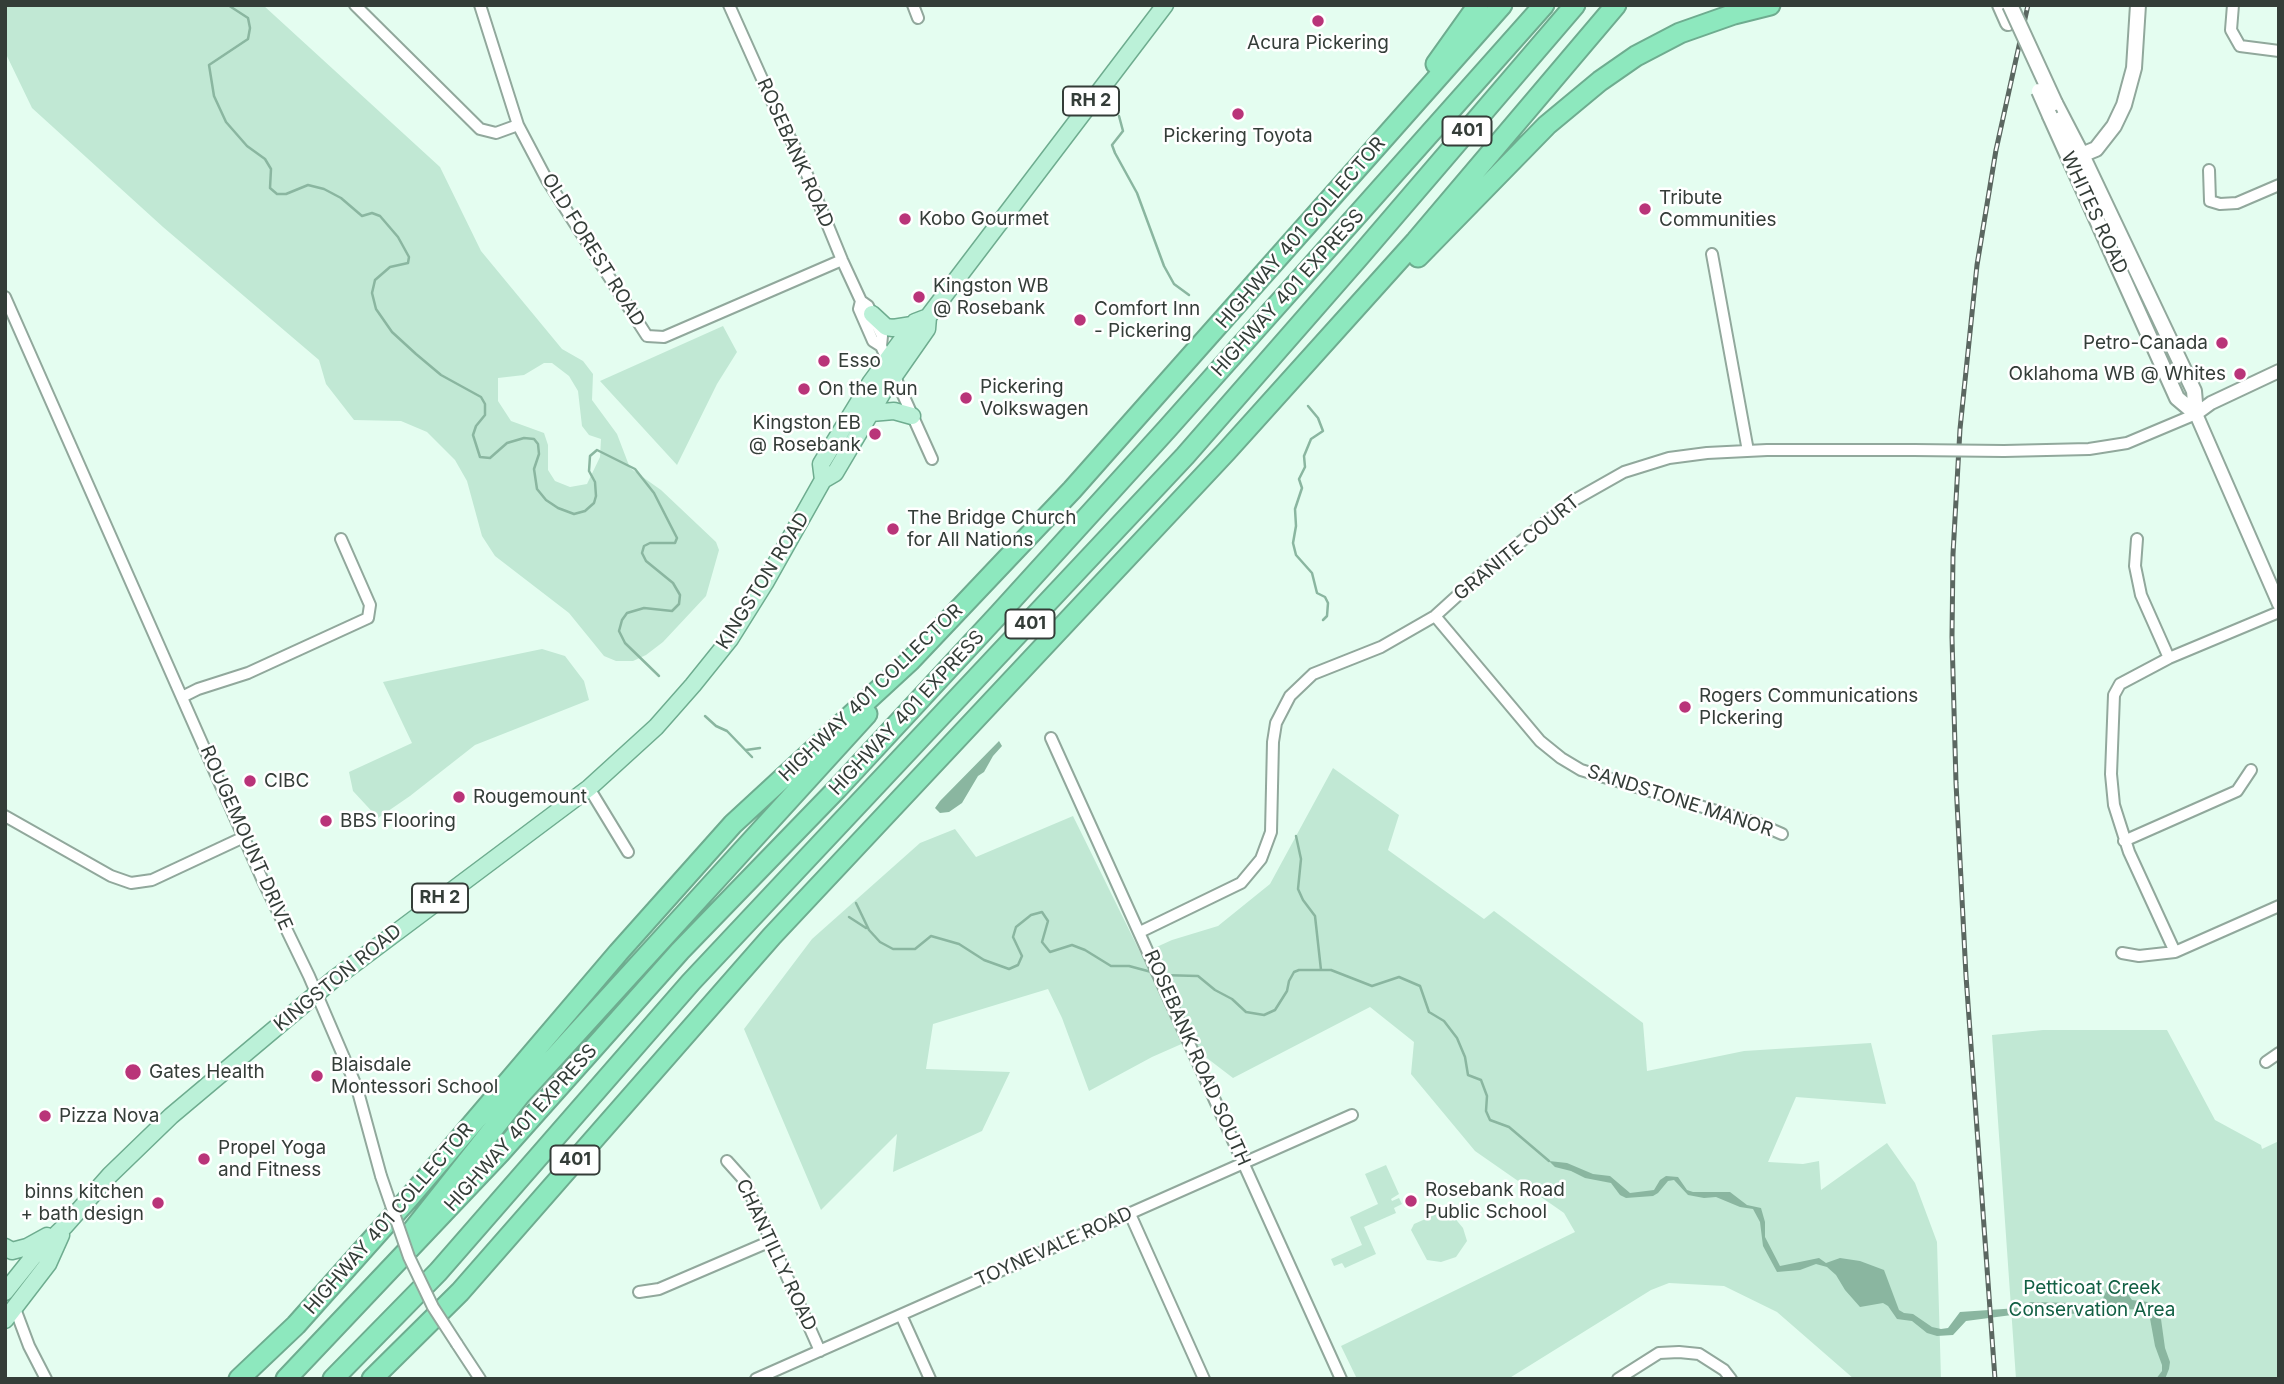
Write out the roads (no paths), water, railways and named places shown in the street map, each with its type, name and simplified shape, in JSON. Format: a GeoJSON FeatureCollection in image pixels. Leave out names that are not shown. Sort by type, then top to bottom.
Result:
{"type":"FeatureCollection","features":[{"type":"Feature","properties":{"kind":"highway"},"geometry":{"type":"LineString","coordinates":[[1385,138],[1478,5]]}},
{"type":"Feature","properties":{"kind":"highway","name":"HIGHWAY 401 COLLECTOR"},"geometry":{"type":"LineString","coordinates":[[239,1379],[296,1325],[323,1295],[733,824],[910,661],[1072,490],[1502,5]]}},
{"type":"Feature","properties":{"kind":"highway","name":"HIGHWAY 401 EXPRESS"},"geometry":{"type":"LineString","coordinates":[[286,1379],[500,1153],[680,951],[837,789],[1008,603],[1167,429],[1544,5]]}},
{"type":"Feature","properties":{"kind":"highway","name":"HIGHWAY 401 EXPRESS"},"geometry":{"type":"LineString","coordinates":[[333,1379],[438,1272],[700,972],[1185,456],[1575,5]]}},
{"type":"Feature","properties":{"kind":"highway","name":"401"},"geometry":{"type":"LineString","coordinates":[[372,1379],[460,1292],[772,936],[1073,618],[1313,356],[1416,241],[1616,5]]}},
{"type":"Feature","properties":{"kind":"highway"},"geometry":{"type":"LineString","coordinates":[[1313,356],[1424,250],[1547,125],[1600,81],[1636,55],[1681,33],[1734,13],[1770,5]]}},
{"type":"Feature","properties":{"kind":"highway"},"geometry":{"type":"LineString","coordinates":[[378,1279],[423,1215],[520,1095],[854,730],[910,661]]}},
{"type":"Feature","properties":{"kind":"main road","name":"KINGSTON ROAD"},"geometry":{"type":"LineString","coordinates":[[823,480],[821,464],[884,352],[912,325],[928,317],[1165,5]]}},
{"type":"Feature","properties":{"kind":"main road","name":"WHITES ROAD"},"geometry":{"type":"LineString","coordinates":[[2000,5],[2076,157],[2177,398],[2196,414]]}},
{"type":"Feature","properties":{"kind":"main road","name":"WHITES ROAD"},"geometry":{"type":"LineString","coordinates":[[2010,5],[2053,110]]}},
{"type":"Feature","properties":{"kind":"main road"},"geometry":{"type":"LineString","coordinates":[[2076,157],[2096,149],[2105,139],[2114,126],[2129,91],[2134,68],[2138,5]]}},
{"type":"Feature","properties":{"kind":"main road"},"geometry":{"type":"LineString","coordinates":[[872,314],[886,327],[912,325]]}},
{"type":"Feature","properties":{"kind":"main road","name":"KINGSTON ROAD"},"geometry":{"type":"LineString","coordinates":[[7,1299],[48,1264],[65,1226],[110,1174],[152,1134],[316,994],[405,924],[589,788],[656,727],[730,639],[823,480],[835,473],[895,375],[927,329],[928,317]]}},
{"type":"Feature","properties":{"kind":"main road"},"geometry":{"type":"LineString","coordinates":[[871,413],[894,411],[912,416]]}},
{"type":"Feature","properties":{"kind":"main road"},"geometry":{"type":"LineString","coordinates":[[5,1247],[12,1251],[27,1247],[65,1226]]}},
{"type":"Feature","properties":{"kind":"street"},"geometry":{"type":"LineString","coordinates":[[355,5],[480,129],[496,132],[519,125]]}},
{"type":"Feature","properties":{"kind":"street","name":"OLD FOREST ROAD"},"geometry":{"type":"LineString","coordinates":[[480,5],[519,125],[547,180],[647,336],[664,337],[842,260]]}},
{"type":"Feature","properties":{"kind":"street","name":"ROSEBANK ROAD"},"geometry":{"type":"LineString","coordinates":[[729,5],[799,155],[842,260],[882,336],[884,352],[932,460]]}},
{"type":"Feature","properties":{"kind":"street"},"geometry":{"type":"LineString","coordinates":[[912,5],[918,18]]}},
{"type":"Feature","properties":{"kind":"street"},"geometry":{"type":"LineString","coordinates":[[2233,5],[2231,30],[2239,46],[2279,51]]}},
{"type":"Feature","properties":{"kind":"street"},"geometry":{"type":"LineString","coordinates":[[2209,170],[2210,201],[2220,204],[2237,204],[2279,185]]}},
{"type":"Feature","properties":{"kind":"street"},"geometry":{"type":"LineString","coordinates":[[1712,254],[1748,451]]}},
{"type":"Feature","properties":{"kind":"street","name":"ROUGEMOUNT DRIVE"},"geometry":{"type":"LineString","coordinates":[[5,297],[357,1088],[381,1176],[414,1269],[433,1307],[480,1379]]}},
{"type":"Feature","properties":{"kind":"street","name":"ROSEBANK ROAD"},"geometry":{"type":"LineString","coordinates":[[861,300],[859,309],[873,341],[884,352]]}},
{"type":"Feature","properties":{"kind":"street"},"geometry":{"type":"LineString","coordinates":[[2196,414],[2211,403],[2279,371]]}},
{"type":"Feature","properties":{"kind":"street","name":"GRANITE COURT"},"geometry":{"type":"LineString","coordinates":[[1140,932],[1241,883],[1261,859],[1271,832],[1273,741],[1276,723],[1290,696],[1313,674],[1381,646],[1435,616],[1497,559],[1571,502],[1623,472],[1669,458],[1748,451],[2089,449],[2127,443],[2196,414]]}},
{"type":"Feature","properties":{"kind":"street","name":"WHITES ROAD"},"geometry":{"type":"LineString","coordinates":[[2196,414],[2279,604]]}},
{"type":"Feature","properties":{"kind":"street"},"geometry":{"type":"LineString","coordinates":[[183,697],[198,689],[248,673],[368,618],[370,605],[341,539]]}},
{"type":"Feature","properties":{"kind":"street"},"geometry":{"type":"LineString","coordinates":[[2137,539],[2135,566],[2141,595],[2169,658]]}},
{"type":"Feature","properties":{"kind":"street"},"geometry":{"type":"LineString","coordinates":[[2175,952],[2124,841],[2114,805],[2111,774],[2115,695],[2120,684],[2169,658],[2279,612]]}},
{"type":"Feature","properties":{"kind":"street","name":"SANDSTONE MANOR"},"geometry":{"type":"LineString","coordinates":[[1435,616],[1540,741],[1561,758],[1581,770],[1759,824],[1782,834]]}},
{"type":"Feature","properties":{"kind":"street","name":"ROSEBANK ROAD SOUTH"},"geometry":{"type":"LineString","coordinates":[[1052,738],[1341,1379]]}},
{"type":"Feature","properties":{"kind":"street"},"geometry":{"type":"LineString","coordinates":[[2124,841],[2237,791],[2251,770]]}},
{"type":"Feature","properties":{"kind":"street"},"geometry":{"type":"LineString","coordinates":[[589,788],[628,852]]}},
{"type":"Feature","properties":{"kind":"street"},"geometry":{"type":"LineString","coordinates":[[5,816],[111,876],[131,883],[152,880],[244,837]]}},
{"type":"Feature","properties":{"kind":"street"},"geometry":{"type":"LineString","coordinates":[[2122,953],[2139,956],[2175,952],[2279,906]]}},
{"type":"Feature","properties":{"kind":"street"},"geometry":{"type":"LineString","coordinates":[[2266,1062],[2279,1053]]}},
{"type":"Feature","properties":{"kind":"street","name":"TOYNEVALE ROAD"},"geometry":{"type":"LineString","coordinates":[[756,1379],[1352,1115]]}},
{"type":"Feature","properties":{"kind":"street","name":"CHANTILLY ROAD"},"geometry":{"type":"LineString","coordinates":[[727,1161],[744,1180],[820,1350]]}},
{"type":"Feature","properties":{"kind":"street"},"geometry":{"type":"LineString","coordinates":[[1130,1214],[1204,1379]]}},
{"type":"Feature","properties":{"kind":"street"},"geometry":{"type":"LineString","coordinates":[[639,1292],[659,1289],[771,1241]]}},
{"type":"Feature","properties":{"kind":"street"},"geometry":{"type":"LineString","coordinates":[[7,1299],[46,1379]]}},
{"type":"Feature","properties":{"kind":"street"},"geometry":{"type":"LineString","coordinates":[[901,1315],[930,1379]]}},
{"type":"Feature","properties":{"kind":"street"},"geometry":{"type":"LineString","coordinates":[[1618,1379],[1659,1353],[1679,1352],[1699,1354],[1724,1370],[1731,1379]]}},
{"type":"Feature","properties":{"kind":"waterway"},"geometry":{"type":"LineString","coordinates":[[228,5],[248,18],[250,28],[248,39],[209,65],[214,96],[226,122],[247,146],[265,159],[271,169],[270,188],[277,194],[286,194],[308,185],[324,189],[341,198],[362,216],[372,213],[380,216],[398,237],[409,257],[408,263],[390,267],[375,280],[372,293],[376,309],[392,332],[441,375],[481,397],[485,404],[485,415],[473,435],[480,457],[490,458],[507,443],[524,438],[534,439],[538,444],[539,454],[534,469],[537,489],[546,500],[574,514],[585,511],[594,503],[595,482],[589,471],[590,456],[597,450],[635,469],[654,493],[677,538],[675,543],[650,543],[644,546],[642,553],[646,561],[673,583],[680,595],[679,604],[672,611],[644,608],[627,613],[619,631],[625,643],[659,676]]}},
{"type":"Feature","properties":{"kind":"waterway"},"geometry":{"type":"LineString","coordinates":[[1119,116],[1123,131],[1112,145],[1115,153],[1137,193],[1164,266],[1174,284],[1189,295]]}},
{"type":"Feature","properties":{"kind":"waterway"},"geometry":{"type":"LineString","coordinates":[[1308,406],[1318,418],[1323,431],[1311,439],[1304,456],[1305,467],[1299,479],[1302,488],[1295,509],[1293,543],[1296,555],[1312,573],[1317,593],[1325,597],[1328,603],[1327,616],[1323,620]]}},
{"type":"Feature","properties":{"kind":"waterway"},"geometry":{"type":"LineString","coordinates":[[705,716],[727,731],[752,757]]}},
{"type":"Feature","properties":{"kind":"waterway"},"geometry":{"type":"LineString","coordinates":[[746,750],[760,748]]}},
{"type":"Feature","properties":{"kind":"waterway"},"geometry":{"type":"LineString","coordinates":[[1296,836],[1301,859],[1298,889],[1315,916],[1321,970]]}},
{"type":"Feature","properties":{"kind":"waterway"},"geometry":{"type":"LineString","coordinates":[[856,903],[869,930],[880,942],[893,949],[915,949],[931,936],[959,944],[984,960],[1009,969],[1018,965],[1022,956],[1013,937],[1016,927],[1031,915],[1042,912],[1048,921],[1042,942],[1050,952],[1072,945],[1111,966],[1129,966],[1155,973]]}},
{"type":"Feature","properties":{"kind":"waterway"},"geometry":{"type":"LineString","coordinates":[[849,917],[866,928]]}},
{"type":"Feature","properties":{"kind":"waterway"},"geometry":{"type":"LineString","coordinates":[[1161,975],[1198,976],[1246,1012],[1264,1015],[1275,1010],[1287,991],[1294,972],[1299,970],[1331,970],[1372,986],[1399,977],[1420,986],[1429,1012],[1444,1021],[1457,1038],[1465,1057],[1468,1075],[1481,1080],[1487,1096],[1486,1111],[1490,1120],[1509,1127],[1549,1161]]}},
{"type":"Feature","properties":{"kind":"railway"},"geometry":{"type":"LineString","coordinates":[[1995,1379],[1966,976],[1956,783],[1953,554],[1960,429],[1977,265],[1996,150],[2028,5]]}},
{"type":"Feature","properties":{"kind":"place","name":"Acura Pickering"},"geometry":{"type":"Point","coordinates":[1318,21]}},
{"type":"Feature","properties":{"kind":"place","name":"Pickering Toyota"},"geometry":{"type":"Point","coordinates":[1238,114]}},
{"type":"Feature","properties":{"kind":"place","name":"Tribute Communities"},"geometry":{"type":"Point","coordinates":[1645,209]}},
{"type":"Feature","properties":{"kind":"place","name":"Kobo Gourmet"},"geometry":{"type":"Point","coordinates":[905,219]}},
{"type":"Feature","properties":{"kind":"place","name":"Kingston WB @ Rosebank"},"geometry":{"type":"Point","coordinates":[919,297]}},
{"type":"Feature","properties":{"kind":"place","name":"Comfort Inn - Pickering"},"geometry":{"type":"Point","coordinates":[1080,320]}},
{"type":"Feature","properties":{"kind":"place","name":"Petro-Canada"},"geometry":{"type":"Point","coordinates":[2222,343]}},
{"type":"Feature","properties":{"kind":"place","name":"Esso"},"geometry":{"type":"Point","coordinates":[824,361]}},
{"type":"Feature","properties":{"kind":"place","name":"Oklahoma WB @ Whites"},"geometry":{"type":"Point","coordinates":[2240,374]}},
{"type":"Feature","properties":{"kind":"place","name":"On the Run"},"geometry":{"type":"Point","coordinates":[804,389]}},
{"type":"Feature","properties":{"kind":"place","name":"Pickering Volkswagen"},"geometry":{"type":"Point","coordinates":[966,398]}},
{"type":"Feature","properties":{"kind":"place","name":"Kingston EB @ Rosebank"},"geometry":{"type":"Point","coordinates":[875,434]}},
{"type":"Feature","properties":{"kind":"place","name":"The Bridge Church for All Nations"},"geometry":{"type":"Point","coordinates":[893,529]}},
{"type":"Feature","properties":{"kind":"place","name":"Rogers Communications PIckering"},"geometry":{"type":"Point","coordinates":[1685,707]}},
{"type":"Feature","properties":{"kind":"place","name":"CIBC"},"geometry":{"type":"Point","coordinates":[250,781]}},
{"type":"Feature","properties":{"kind":"place","name":"Rougemount"},"geometry":{"type":"Point","coordinates":[459,797]}},
{"type":"Feature","properties":{"kind":"place","name":"BBS Flooring"},"geometry":{"type":"Point","coordinates":[326,821]}},
{"type":"Feature","properties":{"kind":"place","name":"Gates Health"},"geometry":{"type":"Point","coordinates":[133,1072]}},
{"type":"Feature","properties":{"kind":"place","name":"Blaisdale Montessori School"},"geometry":{"type":"Point","coordinates":[317,1076]}},
{"type":"Feature","properties":{"kind":"place","name":"Pizza Nova"},"geometry":{"type":"Point","coordinates":[45,1116]}},
{"type":"Feature","properties":{"kind":"place","name":"Propel Yoga and Fitness"},"geometry":{"type":"Point","coordinates":[204,1159]}},
{"type":"Feature","properties":{"kind":"place","name":"Rosebank Road Public School"},"geometry":{"type":"Point","coordinates":[1411,1201]}},
{"type":"Feature","properties":{"kind":"place","name":"binns kitchen + bath design"},"geometry":{"type":"Point","coordinates":[158,1203]}},
{"type":"Feature","properties":{"kind":"park label","name":"Petticoat Creek Conservation Area"},"geometry":{"type":"Point","coordinates":[2092,1299]}}]}
